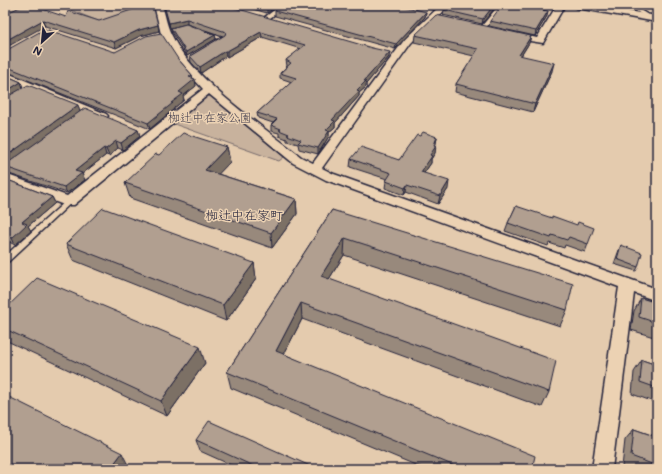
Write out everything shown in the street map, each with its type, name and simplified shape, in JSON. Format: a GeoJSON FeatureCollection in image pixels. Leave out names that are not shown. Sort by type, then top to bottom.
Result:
{"type":"FeatureCollection","features":[{"type":"Feature","properties":{"kind":"street"},"geometry":{"type":"LineString","coordinates":[[158,5],[165,32],[209,89],[297,160],[330,177],[657,296]]}},
{"type":"Feature","properties":{"kind":"street"},"geometry":{"type":"LineString","coordinates":[[315,169],[378,80],[400,55],[408,41],[446,5]]}},
{"type":"Feature","properties":{"kind":"street"},"geometry":{"type":"LineString","coordinates":[[504,33],[540,41],[561,5]]}},
{"type":"Feature","properties":{"kind":"street"},"geometry":{"type":"LineString","coordinates":[[577,5],[654,19]]}},
{"type":"Feature","properties":{"kind":"street"},"geometry":{"type":"LineString","coordinates":[[422,12],[447,21]]}},
{"type":"Feature","properties":{"kind":"street"},"geometry":{"type":"LineString","coordinates":[[263,17],[282,22]]}},
{"type":"Feature","properties":{"kind":"street"},"geometry":{"type":"LineString","coordinates":[[388,52],[400,55]]}},
{"type":"Feature","properties":{"kind":"street"},"geometry":{"type":"LineString","coordinates":[[5,75],[29,88],[85,112],[115,121]]}},
{"type":"Feature","properties":{"kind":"street"},"geometry":{"type":"LineString","coordinates":[[5,178],[69,202],[150,135],[209,89]]}},
{"type":"Feature","properties":{"kind":"street"},"geometry":{"type":"LineString","coordinates":[[136,130],[150,135]]}},
{"type":"Feature","properties":{"kind":"street"},"geometry":{"type":"LineString","coordinates":[[602,469],[627,285]]}},
{"type":"Feature","properties":{"kind":"lane"},"geometry":{"type":"LineString","coordinates":[[263,17],[284,5]]}},
{"type":"Feature","properties":{"kind":"lane"},"geometry":{"type":"LineString","coordinates":[[483,28],[501,5]]}},
{"type":"Feature","properties":{"kind":"lane"},"geometry":{"type":"LineString","coordinates":[[629,5],[654,19]]}},
{"type":"Feature","properties":{"kind":"lane"},"geometry":{"type":"LineString","coordinates":[[201,32],[223,40],[217,43]]}},
{"type":"Feature","properties":{"kind":"lane"},"geometry":{"type":"LineString","coordinates":[[5,260],[69,202]]}},
{"type":"Feature","properties":{"kind":"green space"},"geometry":{"type":"Polygon","coordinates":[[[68,5],[154,5],[108,25],[63,7],[68,5]]]}},
{"type":"Feature","properties":{"kind":"green space","name":"椥辻中在家公園"},"geometry":{"type":"Polygon","coordinates":[[[209,96],[284,157],[279,161],[174,124],[204,98],[209,96]]]}},
{"type":"Feature","properties":{"kind":"building"},"geometry":{"type":"Polygon","coordinates":[[[24,5],[30,5],[66,17],[68,11],[99,21],[146,5],[153,5],[158,25],[139,30],[114,42],[43,20],[5,41],[5,14],[24,5]]]}},
{"type":"Feature","properties":{"kind":"building"},"geometry":{"type":"Polygon","coordinates":[[[164,5],[225,5],[390,52],[364,81],[366,81],[357,90],[359,91],[332,120],[335,121],[326,130],[329,131],[318,148],[298,143],[301,140],[287,135],[289,134],[271,125],[277,119],[257,113],[296,78],[280,73],[291,63],[286,60],[305,45],[261,32],[225,51],[200,67],[190,56],[225,35],[226,32],[187,19],[169,23],[164,5]]]}},
{"type":"Feature","properties":{"kind":"building"},"geometry":{"type":"Polygon","coordinates":[[[255,5],[272,5],[267,8],[255,5]]]}},
{"type":"Feature","properties":{"kind":"building"},"geometry":{"type":"Polygon","coordinates":[[[282,5],[399,5],[426,12],[396,44],[275,11],[282,5]]]}},
{"type":"Feature","properties":{"kind":"building"},"geometry":{"type":"Polygon","coordinates":[[[448,5],[494,5],[483,19],[444,10],[448,5]]]}},
{"type":"Feature","properties":{"kind":"building"},"geometry":{"type":"Polygon","coordinates":[[[502,5],[546,5],[543,10],[548,11],[536,31],[490,21],[502,5]]]}},
{"type":"Feature","properties":{"kind":"building"},"geometry":{"type":"Polygon","coordinates":[[[654,5],[657,5],[657,10],[653,9],[654,5]]]}},
{"type":"Feature","properties":{"kind":"building"},"geometry":{"type":"Polygon","coordinates":[[[436,15],[531,36],[519,55],[554,63],[535,104],[456,84],[478,49],[415,35],[436,15]]]}},
{"type":"Feature","properties":{"kind":"building"},"geometry":{"type":"Polygon","coordinates":[[[186,24],[215,35],[186,52],[171,28],[186,24]]]}},
{"type":"Feature","properties":{"kind":"building"},"geometry":{"type":"Polygon","coordinates":[[[45,29],[115,52],[146,36],[161,33],[178,59],[192,75],[189,77],[195,79],[179,92],[183,94],[148,123],[5,66],[5,51],[45,29]]]}},
{"type":"Feature","properties":{"kind":"building"},"geometry":{"type":"Polygon","coordinates":[[[5,75],[21,82],[5,92],[5,75]]]}},
{"type":"Feature","properties":{"kind":"building"},"geometry":{"type":"Polygon","coordinates":[[[28,85],[78,105],[5,157],[5,98],[28,85]]]}},
{"type":"Feature","properties":{"kind":"building"},"geometry":{"type":"Polygon","coordinates":[[[85,108],[138,130],[121,143],[116,141],[106,149],[104,148],[75,171],[82,173],[64,187],[5,167],[5,165],[85,108]]]}},
{"type":"Feature","properties":{"kind":"building"},"geometry":{"type":"Polygon","coordinates":[[[423,132],[437,137],[434,145],[436,146],[430,155],[432,156],[421,172],[449,181],[440,196],[407,185],[405,188],[386,181],[391,173],[351,159],[361,147],[399,160],[417,135],[420,136],[423,132]]]}},
{"type":"Feature","properties":{"kind":"building"},"geometry":{"type":"Polygon","coordinates":[[[183,133],[227,147],[205,170],[296,199],[271,233],[125,183],[156,154],[159,155],[183,133]]]}},
{"type":"Feature","properties":{"kind":"building"},"geometry":{"type":"Polygon","coordinates":[[[5,179],[52,197],[22,222],[27,224],[12,238],[5,235],[5,179]]]}},
{"type":"Feature","properties":{"kind":"building"},"geometry":{"type":"Polygon","coordinates":[[[516,206],[552,218],[552,216],[577,225],[578,222],[594,228],[588,244],[569,237],[567,240],[552,235],[551,238],[508,223],[516,206]]]}},
{"type":"Feature","properties":{"kind":"building"},"geometry":{"type":"Polygon","coordinates":[[[103,208],[254,263],[223,305],[66,244],[103,208]]]}},
{"type":"Feature","properties":{"kind":"building"},"geometry":{"type":"Polygon","coordinates":[[[332,210],[573,284],[567,310],[345,238],[321,276],[556,361],[549,392],[301,303],[276,351],[535,456],[532,469],[462,469],[227,372],[332,210]]]}},
{"type":"Feature","properties":{"kind":"building"},"geometry":{"type":"Polygon","coordinates":[[[621,245],[642,253],[638,267],[617,259],[621,245]]]}},
{"type":"Feature","properties":{"kind":"building"},"geometry":{"type":"Polygon","coordinates":[[[37,278],[200,347],[161,401],[5,329],[5,309],[37,278]]]}},
{"type":"Feature","properties":{"kind":"building"},"geometry":{"type":"Polygon","coordinates":[[[641,298],[657,303],[657,323],[639,317],[641,298]]]}},
{"type":"Feature","properties":{"kind":"building"},"geometry":{"type":"Polygon","coordinates":[[[642,360],[657,365],[657,388],[640,382],[642,360]]]}},
{"type":"Feature","properties":{"kind":"building"},"geometry":{"type":"Polygon","coordinates":[[[5,395],[122,453],[110,469],[5,469],[5,395]]]}},
{"type":"Feature","properties":{"kind":"building"},"geometry":{"type":"Polygon","coordinates":[[[209,421],[317,469],[260,469],[196,440],[209,421]]]}},
{"type":"Feature","properties":{"kind":"building"},"geometry":{"type":"Polygon","coordinates":[[[634,429],[657,437],[657,466],[631,456],[634,429]]]}},
{"type":"Feature","properties":{"kind":"district","name":"椥辻中在家町"},"geometry":{"type":"Point","coordinates":[244,215]}}]}
